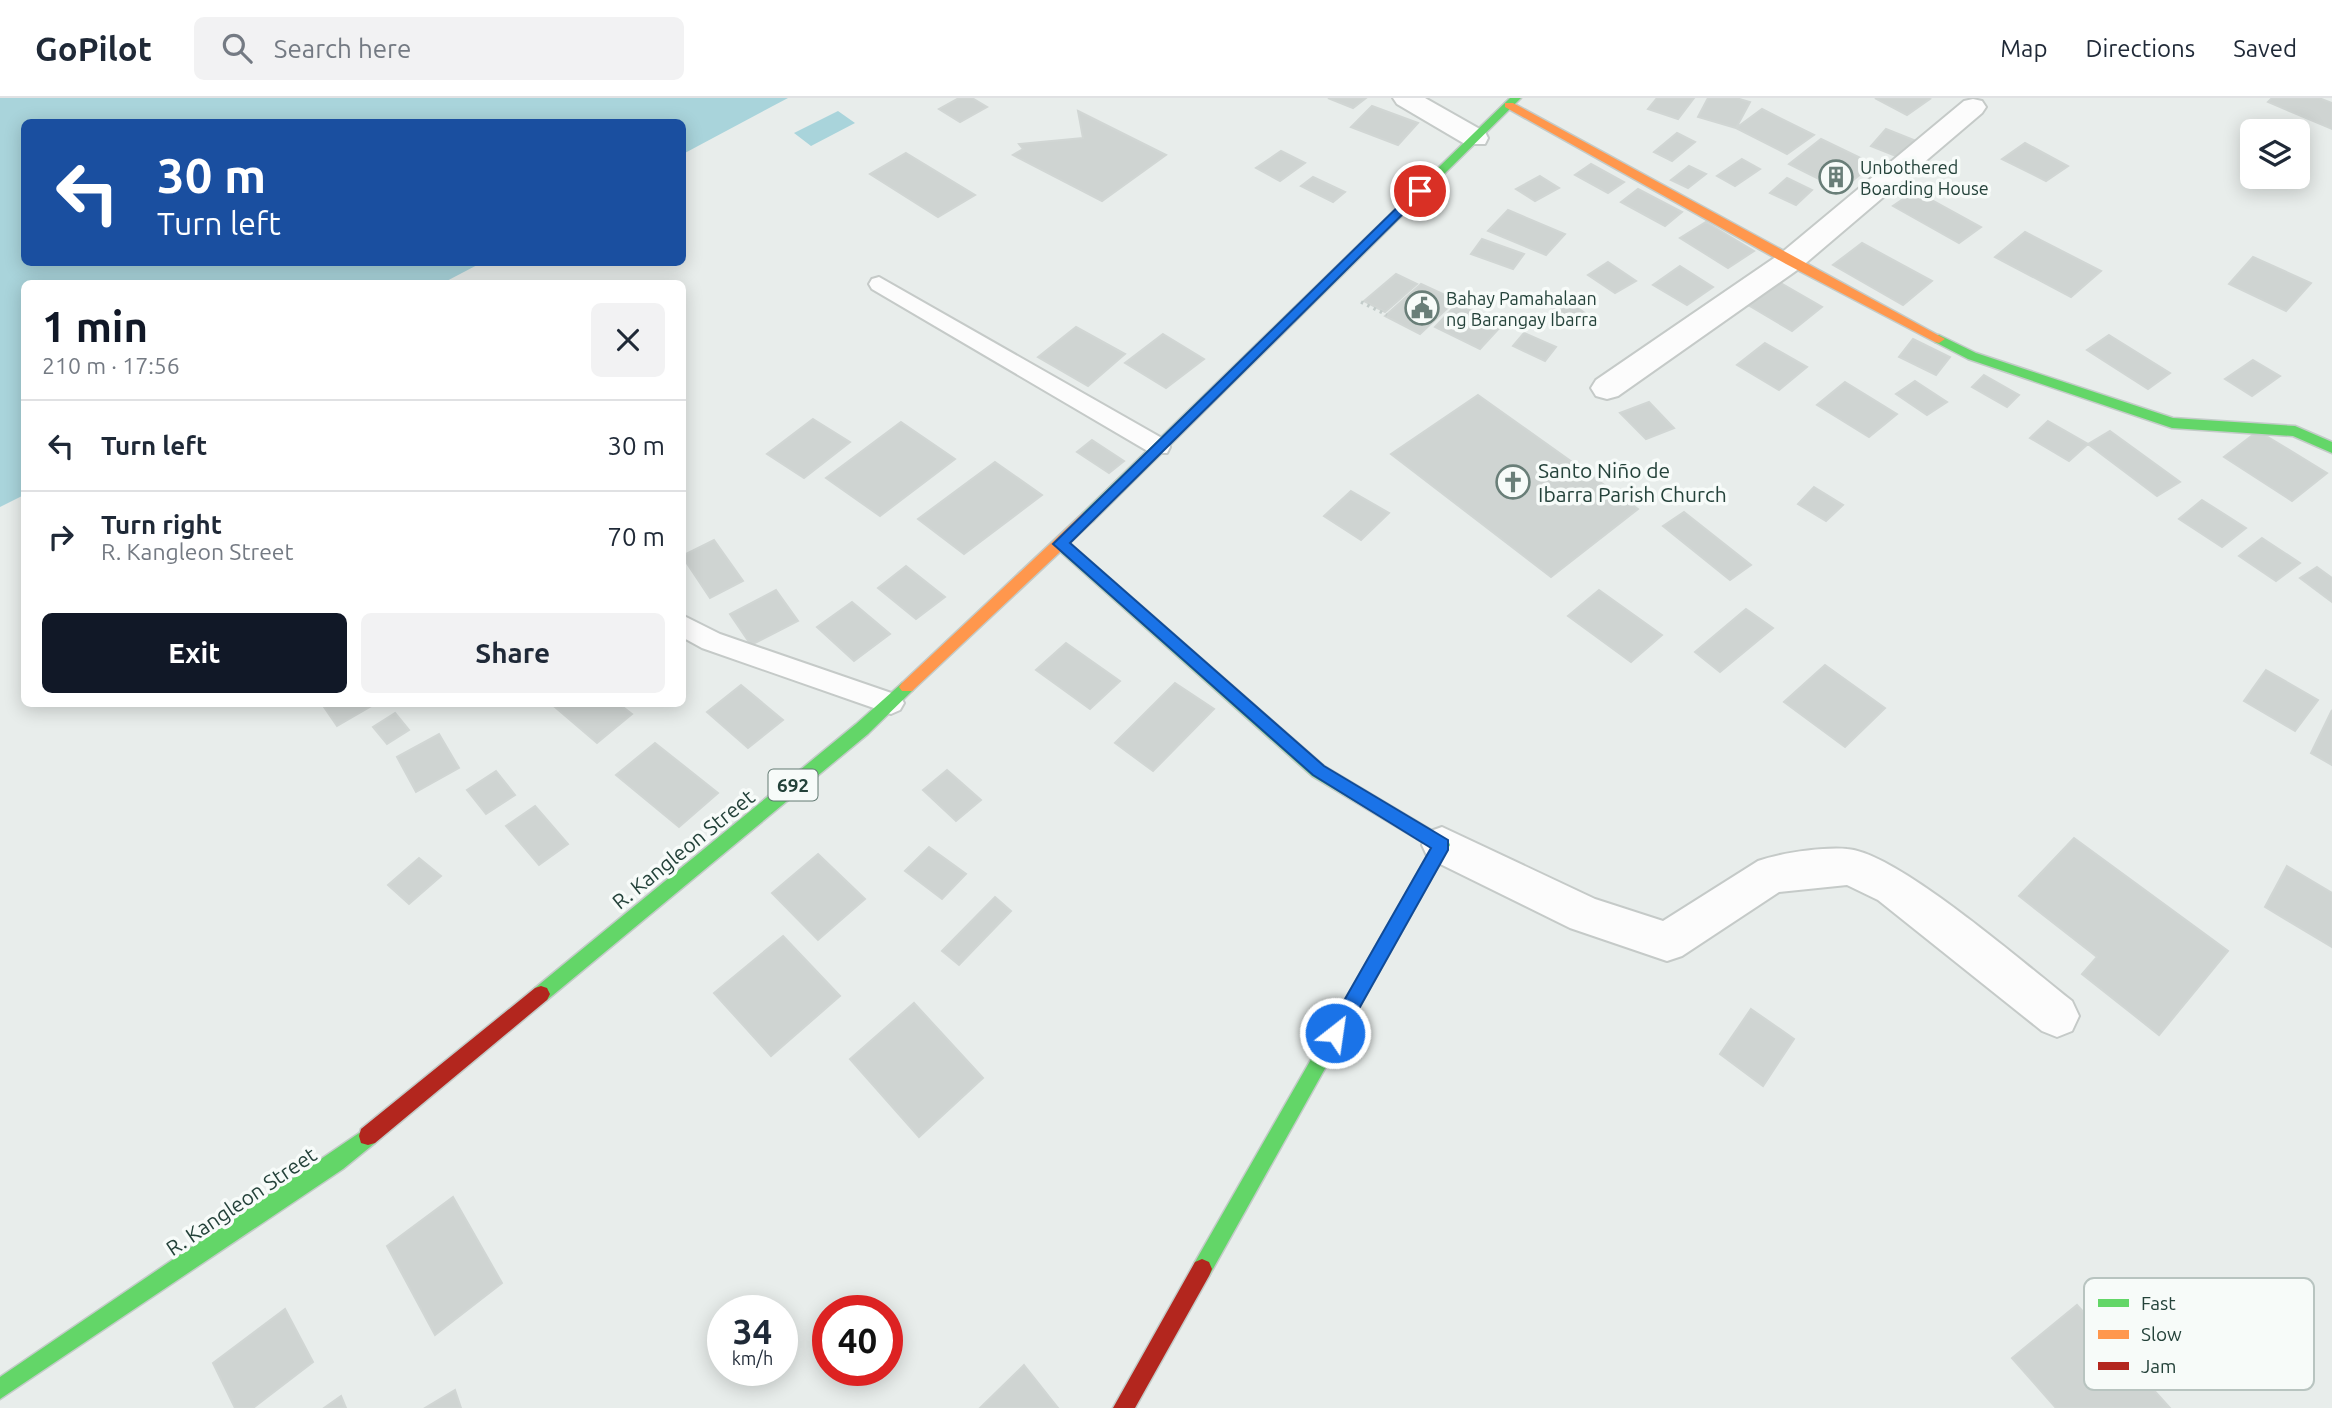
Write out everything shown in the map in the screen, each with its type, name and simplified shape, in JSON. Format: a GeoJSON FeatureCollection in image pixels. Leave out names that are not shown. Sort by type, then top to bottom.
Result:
{"type":"FeatureCollection","features":[{"type":"Feature","properties":{"kind":"street"},"geometry":{"type":"LineString","coordinates":[[1406,98],[1475,138]]}},
{"type":"Feature","properties":{"kind":"street"},"geometry":{"type":"LineString","coordinates":[[1513,102],[1790,261],[1972,356],[2172,423],[2295,431],[2332,447]]}},
{"type":"Feature","properties":{"kind":"street","name":"R. Kangleon Street"},"geometry":{"type":"LineString","coordinates":[[0,1389],[336,1163],[891,702],[1060,544],[1513,102]]}},
{"type":"Feature","properties":{"kind":"street"},"geometry":{"type":"LineString","coordinates":[[1607,388],[1790,261],[1973,107]]}},
{"type":"Feature","properties":{"kind":"street"},"geometry":{"type":"LineString","coordinates":[[1060,544],[1318,771],[1442,845],[1585,915],[1667,942],[1772,874],[1849,867],[1893,887],[2057,1016]]}},
{"type":"Feature","properties":{"kind":"street"},"geometry":{"type":"LineString","coordinates":[[1123,1408],[1442,845]]}},
{"type":"Feature","properties":{"kind":"lane"},"geometry":{"type":"LineString","coordinates":[[879,284],[1159,447]]}},
{"type":"Feature","properties":{"kind":"lane"},"geometry":{"type":"LineString","coordinates":[[686,627],[711,641],[891,702]]}},
{"type":"Feature","properties":{"kind":"path"},"geometry":{"type":"LineString","coordinates":[[1360,302],[1387,315]]}},
{"type":"Feature","properties":{"kind":"water"},"geometry":{"type":"Polygon","coordinates":[[[0,98],[788,98],[686,152],[686,119],[21,119],[21,266],[475,266],[449,280],[21,280],[21,496],[0,507],[0,98]]]}},
{"type":"Feature","properties":{"kind":"water"},"geometry":{"type":"Polygon","coordinates":[[[838,111],[855,123],[811,146],[794,133],[838,111]]]}},
{"type":"Feature","properties":{"kind":"building"},"geometry":{"type":"Polygon","coordinates":[[[959,98],[972,98],[987,107],[960,122],[939,109],[959,98]]]}},
{"type":"Feature","properties":{"kind":"building"},"geometry":{"type":"Polygon","coordinates":[[[1328,98],[1366,98],[1353,108],[1328,98]]]}},
{"type":"Feature","properties":{"kind":"building"},"geometry":{"type":"Polygon","coordinates":[[[1657,98],[1694,98],[1678,119],[1648,109],[1657,98]]]}},
{"type":"Feature","properties":{"kind":"building"},"geometry":{"type":"Polygon","coordinates":[[[1708,98],[1736,98],[1750,102],[1736,128],[1698,117],[1708,98]]]}},
{"type":"Feature","properties":{"kind":"building"},"geometry":{"type":"Polygon","coordinates":[[[1875,98],[1928,98],[1930,99],[1907,115],[1875,98]]]}},
{"type":"Feature","properties":{"kind":"building"},"geometry":{"type":"Polygon","coordinates":[[[2272,98],[2319,98],[2332,103],[2332,129],[2310,119],[2268,102],[2272,98]]]}},
{"type":"Feature","properties":{"kind":"building"},"geometry":{"type":"Polygon","coordinates":[[[1372,106],[1418,123],[1398,145],[1351,127],[1372,106]]]}},
{"type":"Feature","properties":{"kind":"building"},"geometry":{"type":"Polygon","coordinates":[[[1762,109],[1814,135],[1787,154],[1736,128],[1762,109]]]}},
{"type":"Feature","properties":{"kind":"building"},"geometry":{"type":"Polygon","coordinates":[[[1078,111],[1166,155],[1102,201],[1013,155],[1023,149],[1019,144],[1083,138],[1078,111]]]}},
{"type":"Feature","properties":{"kind":"building"},"geometry":{"type":"Polygon","coordinates":[[[1886,129],[1916,141],[1901,158],[1871,146],[1886,129]]]}},
{"type":"Feature","properties":{"kind":"building"},"geometry":{"type":"Polygon","coordinates":[[[1677,133],[1695,142],[1672,161],[1654,152],[1677,133]]]}},
{"type":"Feature","properties":{"kind":"building","name":"Unbothered Boarding House"},"geometry":{"type":"Polygon","coordinates":[[[1821,139],[1873,164],[1841,190],[1789,164],[1821,139]]]}},
{"type":"Feature","properties":{"kind":"building"},"geometry":{"type":"Polygon","coordinates":[[[2025,143],[2068,166],[2046,181],[2002,159],[2025,143]]]}},
{"type":"Feature","properties":{"kind":"building"},"geometry":{"type":"Polygon","coordinates":[[[1281,151],[1305,163],[1280,181],[1256,168],[1281,151]]]}},
{"type":"Feature","properties":{"kind":"building"},"geometry":{"type":"Polygon","coordinates":[[[906,153],[975,195],[938,217],[870,174],[906,153]]]}},
{"type":"Feature","properties":{"kind":"building"},"geometry":{"type":"Polygon","coordinates":[[[1742,159],[1760,169],[1735,186],[1717,176],[1742,159]]]}},
{"type":"Feature","properties":{"kind":"building"},"geometry":{"type":"Polygon","coordinates":[[[1591,164],[1624,182],[1608,193],[1575,175],[1591,164]]]}},
{"type":"Feature","properties":{"kind":"building"},"geometry":{"type":"Polygon","coordinates":[[[1689,166],[1706,174],[1688,188],[1671,180],[1689,166]]]}},
{"type":"Feature","properties":{"kind":"building"},"geometry":{"type":"Polygon","coordinates":[[[1540,176],[1559,188],[1535,201],[1516,189],[1540,176]]]}},
{"type":"Feature","properties":{"kind":"building"},"geometry":{"type":"Polygon","coordinates":[[[1313,177],[1345,192],[1333,202],[1301,186],[1313,177]]]}},
{"type":"Feature","properties":{"kind":"building"},"geometry":{"type":"Polygon","coordinates":[[[1787,178],[1812,190],[1796,205],[1770,193],[1787,178]]]}},
{"type":"Feature","properties":{"kind":"building"},"geometry":{"type":"Polygon","coordinates":[[[1638,189],[1682,212],[1665,226],[1621,202],[1638,189]]]}},
{"type":"Feature","properties":{"kind":"building"},"geometry":{"type":"Polygon","coordinates":[[[1915,191],[1981,227],[1959,243],[1893,206],[1915,191]]]}},
{"type":"Feature","properties":{"kind":"building"},"geometry":{"type":"Polygon","coordinates":[[[1508,210],[1565,234],[1546,255],[1488,231],[1508,210]]]}},
{"type":"Feature","properties":{"kind":"building"},"geometry":{"type":"Polygon","coordinates":[[[1706,222],[1754,251],[1728,268],[1680,238],[1706,222]]]}},
{"type":"Feature","properties":{"kind":"building"},"geometry":{"type":"Polygon","coordinates":[[[2025,232],[2101,271],[2071,297],[1995,257],[2025,232]]]}},
{"type":"Feature","properties":{"kind":"building"},"geometry":{"type":"Polygon","coordinates":[[[1482,239],[1524,254],[1513,269],[1471,254],[1482,239]]]}},
{"type":"Feature","properties":{"kind":"building"},"geometry":{"type":"Polygon","coordinates":[[[1862,243],[1932,281],[1903,305],[1833,265],[1862,243]]]}},
{"type":"Feature","properties":{"kind":"building"},"geometry":{"type":"Polygon","coordinates":[[[2253,257],[2311,283],[2286,311],[2229,284],[2253,257]]]}},
{"type":"Feature","properties":{"kind":"building"},"geometry":{"type":"Polygon","coordinates":[[[1608,262],[1636,281],[1615,293],[1588,275],[1608,262]]]}},
{"type":"Feature","properties":{"kind":"building"},"geometry":{"type":"Polygon","coordinates":[[[1680,266],[1713,287],[1687,305],[1653,285],[1680,266]]]}},
{"type":"Feature","properties":{"kind":"building"},"geometry":{"type":"Polygon","coordinates":[[[1396,274],[1417,284],[1385,312],[1364,301],[1396,274]]]}},
{"type":"Feature","properties":{"kind":"building"},"geometry":{"type":"Polygon","coordinates":[[[1779,282],[1822,307],[1792,331],[1748,305],[1779,282]]]}},
{"type":"Feature","properties":{"kind":"building","name":"Bahay Pamahalaan ng Barangay Ibarra"},"geometry":{"type":"Polygon","coordinates":[[[1421,284],[1456,300],[1420,334],[1385,316],[1421,284]]]}},
{"type":"Feature","properties":{"kind":"building"},"geometry":{"type":"Polygon","coordinates":[[[1564,297],[1590,317],[1575,325],[1549,306],[1564,297]]]}},
{"type":"Feature","properties":{"kind":"building"},"geometry":{"type":"Polygon","coordinates":[[[1457,304],[1502,325],[1480,349],[1435,327],[1457,304]]]}},
{"type":"Feature","properties":{"kind":"building"},"geometry":{"type":"Polygon","coordinates":[[[1076,327],[1125,354],[1088,386],[1038,357],[1076,327]]]}},
{"type":"Feature","properties":{"kind":"building"},"geometry":{"type":"Polygon","coordinates":[[[1524,333],[1556,347],[1545,361],[1513,346],[1524,333]]]}},
{"type":"Feature","properties":{"kind":"building"},"geometry":{"type":"Polygon","coordinates":[[[1163,334],[1204,359],[1166,388],[1125,363],[1163,334]]]}},
{"type":"Feature","properties":{"kind":"building"},"geometry":{"type":"Polygon","coordinates":[[[2109,335],[2170,373],[2148,389],[2087,350],[2109,335]]]}},
{"type":"Feature","properties":{"kind":"building"},"geometry":{"type":"Polygon","coordinates":[[[1913,339],[1950,357],[1936,375],[1899,357],[1913,339]]]}},
{"type":"Feature","properties":{"kind":"building"},"geometry":{"type":"Polygon","coordinates":[[[1765,343],[1807,367],[1779,390],[1737,365],[1765,343]]]}},
{"type":"Feature","properties":{"kind":"building"},"geometry":{"type":"Polygon","coordinates":[[[2253,360],[2280,376],[2252,396],[2225,379],[2253,360]]]}},
{"type":"Feature","properties":{"kind":"building"},"geometry":{"type":"Polygon","coordinates":[[[1984,375],[2019,395],[2007,407],[1972,387],[1984,375]]]}},
{"type":"Feature","properties":{"kind":"building"},"geometry":{"type":"Polygon","coordinates":[[[1915,381],[1947,402],[1927,415],[1896,394],[1915,381]]]}},
{"type":"Feature","properties":{"kind":"building"},"geometry":{"type":"Polygon","coordinates":[[[1845,382],[1897,414],[1869,437],[1817,405],[1845,382]]]}},
{"type":"Feature","properties":{"kind":"building","name":"Santo Niño de Ibarra Parish Church"},"geometry":{"type":"Polygon","coordinates":[[[1478,395],[1638,509],[1551,577],[1391,454],[1478,395]]]}},
{"type":"Feature","properties":{"kind":"building"},"geometry":{"type":"Polygon","coordinates":[[[1649,402],[1674,428],[1646,439],[1620,413],[1649,402]]]}},
{"type":"Feature","properties":{"kind":"building"},"geometry":{"type":"Polygon","coordinates":[[[813,419],[850,442],[804,478],[767,454],[813,419]]]}},
{"type":"Feature","properties":{"kind":"building"},"geometry":{"type":"Polygon","coordinates":[[[2048,421],[2088,444],[2069,461],[2030,438],[2048,421]]]}},
{"type":"Feature","properties":{"kind":"building"},"geometry":{"type":"Polygon","coordinates":[[[901,422],[955,459],[880,516],[826,478],[901,422]]]}},
{"type":"Feature","properties":{"kind":"building"},"geometry":{"type":"Polygon","coordinates":[[[2110,431],[2180,482],[2157,496],[2088,444],[2110,431]]]}},
{"type":"Feature","properties":{"kind":"building"},"geometry":{"type":"Polygon","coordinates":[[[2258,431],[2327,473],[2292,501],[2224,457],[2258,431]]]}},
{"type":"Feature","properties":{"kind":"building"},"geometry":{"type":"Polygon","coordinates":[[[1092,440],[1124,461],[1109,473],[1077,452],[1092,440]]]}},
{"type":"Feature","properties":{"kind":"building"},"geometry":{"type":"Polygon","coordinates":[[[995,462],[1042,495],[964,554],[918,519],[995,462]]]}},
{"type":"Feature","properties":{"kind":"building"},"geometry":{"type":"Polygon","coordinates":[[[1814,487],[1843,505],[1826,521],[1798,504],[1814,487]]]}},
{"type":"Feature","properties":{"kind":"building"},"geometry":{"type":"Polygon","coordinates":[[[1351,491],[1389,513],[1361,540],[1324,516],[1351,491]]]}},
{"type":"Feature","properties":{"kind":"building"},"geometry":{"type":"Polygon","coordinates":[[[2202,500],[2246,528],[2222,547],[2179,519],[2202,500]]]}},
{"type":"Feature","properties":{"kind":"building"},"geometry":{"type":"Polygon","coordinates":[[[1684,512],[1751,565],[1730,580],[1663,526],[1684,512]]]}},
{"type":"Feature","properties":{"kind":"building"},"geometry":{"type":"Polygon","coordinates":[[[2262,538],[2300,563],[2276,581],[2239,556],[2262,538]]]}},
{"type":"Feature","properties":{"kind":"building"},"geometry":{"type":"Polygon","coordinates":[[[714,540],[743,581],[710,598],[686,562],[686,554],[714,540]]]}},
{"type":"Feature","properties":{"kind":"building"},"geometry":{"type":"Polygon","coordinates":[[[906,566],[945,597],[916,619],[878,588],[906,566]]]}},
{"type":"Feature","properties":{"kind":"building"},"geometry":{"type":"Polygon","coordinates":[[[2317,567],[2332,578],[2332,602],[2300,578],[2317,567]]]}},
{"type":"Feature","properties":{"kind":"building"},"geometry":{"type":"Polygon","coordinates":[[[776,590],[798,621],[751,645],[730,614],[776,590]]]}},
{"type":"Feature","properties":{"kind":"building"},"geometry":{"type":"Polygon","coordinates":[[[1599,590],[1662,635],[1631,662],[1568,616],[1599,590]]]}},
{"type":"Feature","properties":{"kind":"building"},"geometry":{"type":"Polygon","coordinates":[[[852,602],[890,634],[854,661],[817,627],[852,602]]]}},
{"type":"Feature","properties":{"kind":"building"},"geometry":{"type":"Polygon","coordinates":[[[1746,609],[1773,628],[1720,672],[1695,652],[1746,609]]]}},
{"type":"Feature","properties":{"kind":"building"},"geometry":{"type":"Polygon","coordinates":[[[1066,643],[1120,681],[1090,709],[1036,670],[1066,643]]]}},
{"type":"Feature","properties":{"kind":"building"},"geometry":{"type":"Polygon","coordinates":[[[1825,665],[1885,708],[1845,747],[1784,702],[1825,665]]]}},
{"type":"Feature","properties":{"kind":"building"},"geometry":{"type":"Polygon","coordinates":[[[2266,670],[2318,700],[2295,731],[2244,701],[2266,670]]]}},
{"type":"Feature","properties":{"kind":"building"},"geometry":{"type":"Polygon","coordinates":[[[1175,683],[1214,709],[1153,771],[1115,743],[1175,683]]]}},
{"type":"Feature","properties":{"kind":"building"},"geometry":{"type":"Polygon","coordinates":[[[741,685],[783,720],[748,748],[707,712],[741,685]]]}},
{"type":"Feature","properties":{"kind":"building"},"geometry":{"type":"Polygon","coordinates":[[[324,707],[370,707],[337,726],[324,707]]]}},
{"type":"Feature","properties":{"kind":"building"},"geometry":{"type":"Polygon","coordinates":[[[555,707],[623,707],[632,714],[597,743],[555,707]]]}},
{"type":"Feature","properties":{"kind":"building"},"geometry":{"type":"Polygon","coordinates":[[[2332,710],[2332,765],[2311,753],[2332,710]]]}},
{"type":"Feature","properties":{"kind":"building"},"geometry":{"type":"Polygon","coordinates":[[[395,713],[409,730],[387,744],[373,727],[395,713]]]}},
{"type":"Feature","properties":{"kind":"building"},"geometry":{"type":"Polygon","coordinates":[[[439,734],[459,768],[416,792],[397,757],[439,734]]]}},
{"type":"Feature","properties":{"kind":"building"},"geometry":{"type":"Polygon","coordinates":[[[655,743],[718,793],[679,827],[616,775],[655,743]]]}},
{"type":"Feature","properties":{"kind":"building"},"geometry":{"type":"Polygon","coordinates":[[[947,770],[981,800],[956,821],[923,790],[947,770]]]}},
{"type":"Feature","properties":{"kind":"building"},"geometry":{"type":"Polygon","coordinates":[[[496,771],[515,795],[486,814],[467,790],[496,771]]]}},
{"type":"Feature","properties":{"kind":"building"},"geometry":{"type":"Polygon","coordinates":[[[535,806],[568,844],[539,865],[506,826],[535,806]]]}},
{"type":"Feature","properties":{"kind":"building"},"geometry":{"type":"Polygon","coordinates":[[[2074,838],[2228,951],[2159,1035],[2082,974],[2097,957],[2019,896],[2074,838]]]}},
{"type":"Feature","properties":{"kind":"building"},"geometry":{"type":"Polygon","coordinates":[[[929,847],[966,874],[942,899],[905,871],[929,847]]]}},
{"type":"Feature","properties":{"kind":"building"},"geometry":{"type":"Polygon","coordinates":[[[818,854],[865,899],[818,940],[772,893],[818,854]]]}},
{"type":"Feature","properties":{"kind":"building"},"geometry":{"type":"Polygon","coordinates":[[[419,858],[441,876],[409,904],[388,885],[419,858]]]}},
{"type":"Feature","properties":{"kind":"building"},"geometry":{"type":"Polygon","coordinates":[[[2287,866],[2332,893],[2332,947],[2265,907],[2287,866]]]}},
{"type":"Feature","properties":{"kind":"building"},"geometry":{"type":"Polygon","coordinates":[[[995,897],[1011,911],[959,965],[942,951],[995,897]]]}},
{"type":"Feature","properties":{"kind":"building"},"geometry":{"type":"Polygon","coordinates":[[[783,936],[840,996],[771,1056],[714,993],[783,936]]]}},
{"type":"Feature","properties":{"kind":"building"},"geometry":{"type":"Polygon","coordinates":[[[914,1003],[983,1078],[919,1137],[850,1059],[914,1003]]]}},
{"type":"Feature","properties":{"kind":"building"},"geometry":{"type":"Polygon","coordinates":[[[1751,1009],[1794,1039],[1763,1086],[1720,1054],[1751,1009]]]}},
{"type":"Feature","properties":{"kind":"building"},"geometry":{"type":"Polygon","coordinates":[[[453,1197],[502,1283],[435,1335],[387,1246],[453,1197]]]}},
{"type":"Feature","properties":{"kind":"building"},"geometry":{"type":"Polygon","coordinates":[[[2077,1305],[2084,1313],[2084,1390],[2154,1390],[2170,1408],[2056,1408],[2012,1358],[2077,1305]]]}},
{"type":"Feature","properties":{"kind":"building"},"geometry":{"type":"Polygon","coordinates":[[[285,1309],[313,1362],[253,1408],[235,1408],[213,1363],[285,1309]]]}},
{"type":"Feature","properties":{"kind":"building"},"geometry":{"type":"Polygon","coordinates":[[[1024,1365],[1058,1408],[980,1408],[1024,1365]]]}},
{"type":"Feature","properties":{"kind":"building"},"geometry":{"type":"Polygon","coordinates":[[[455,1390],[461,1408],[425,1408],[455,1390]]]}},
{"type":"Feature","properties":{"kind":"building"},"geometry":{"type":"Polygon","coordinates":[[[341,1396],[346,1408],[324,1408],[341,1396]]]}},
{"type":"Feature","properties":{"kind":"traffic: fast"},"geometry":{"type":"LineString","coordinates":[[1088,517],[1516,98]]}},
{"type":"Feature","properties":{"kind":"traffic: fast"},"geometry":{"type":"LineString","coordinates":[[1939,339],[1972,356],[2172,423],[2295,431],[2332,448]]}},
{"type":"Feature","properties":{"kind":"traffic: fast"},"geometry":{"type":"LineString","coordinates":[[1061,544],[1318,771],[1442,845],[1202,1269]]}},
{"type":"Feature","properties":{"kind":"traffic: fast"},"geometry":{"type":"LineString","coordinates":[[541,994],[862,729],[907,687]]}},
{"type":"Feature","properties":{"kind":"traffic: fast"},"geometry":{"type":"LineString","coordinates":[[0,1389],[336,1162],[368,1136]]}},
{"type":"Feature","properties":{"kind":"traffic: slow"},"geometry":{"type":"LineString","coordinates":[[1509,105],[1790,261],[1939,339]]}},
{"type":"Feature","properties":{"kind":"traffic: slow"},"geometry":{"type":"LineString","coordinates":[[907,687],[1088,517]]}},
{"type":"Feature","properties":{"kind":"traffic: jam"},"geometry":{"type":"LineString","coordinates":[[368,1136],[541,994]]}},
{"type":"Feature","properties":{"kind":"traffic: jam"},"geometry":{"type":"LineString","coordinates":[[1123,1408],[1202,1269]]}},
{"type":"Feature","properties":{"kind":"place","name":"Unbothered Boarding House"},"geometry":{"type":"Point","coordinates":[1836,177]}},
{"type":"Feature","properties":{"kind":"place","name":"Bahay Pamahalaan ng Barangay Ibarra"},"geometry":{"type":"Point","coordinates":[1422,308]}},
{"type":"Feature","properties":{"kind":"place","name":"Santo Niño de Ibarra Parish Church"},"geometry":{"type":"Point","coordinates":[1513,482]}},
{"type":"Feature","properties":{"kind":"route"},"geometry":{"type":"LineString","coordinates":[[1335,1033],[1442,845],[1318,771],[1060,544],[1420,191]]}}]}
